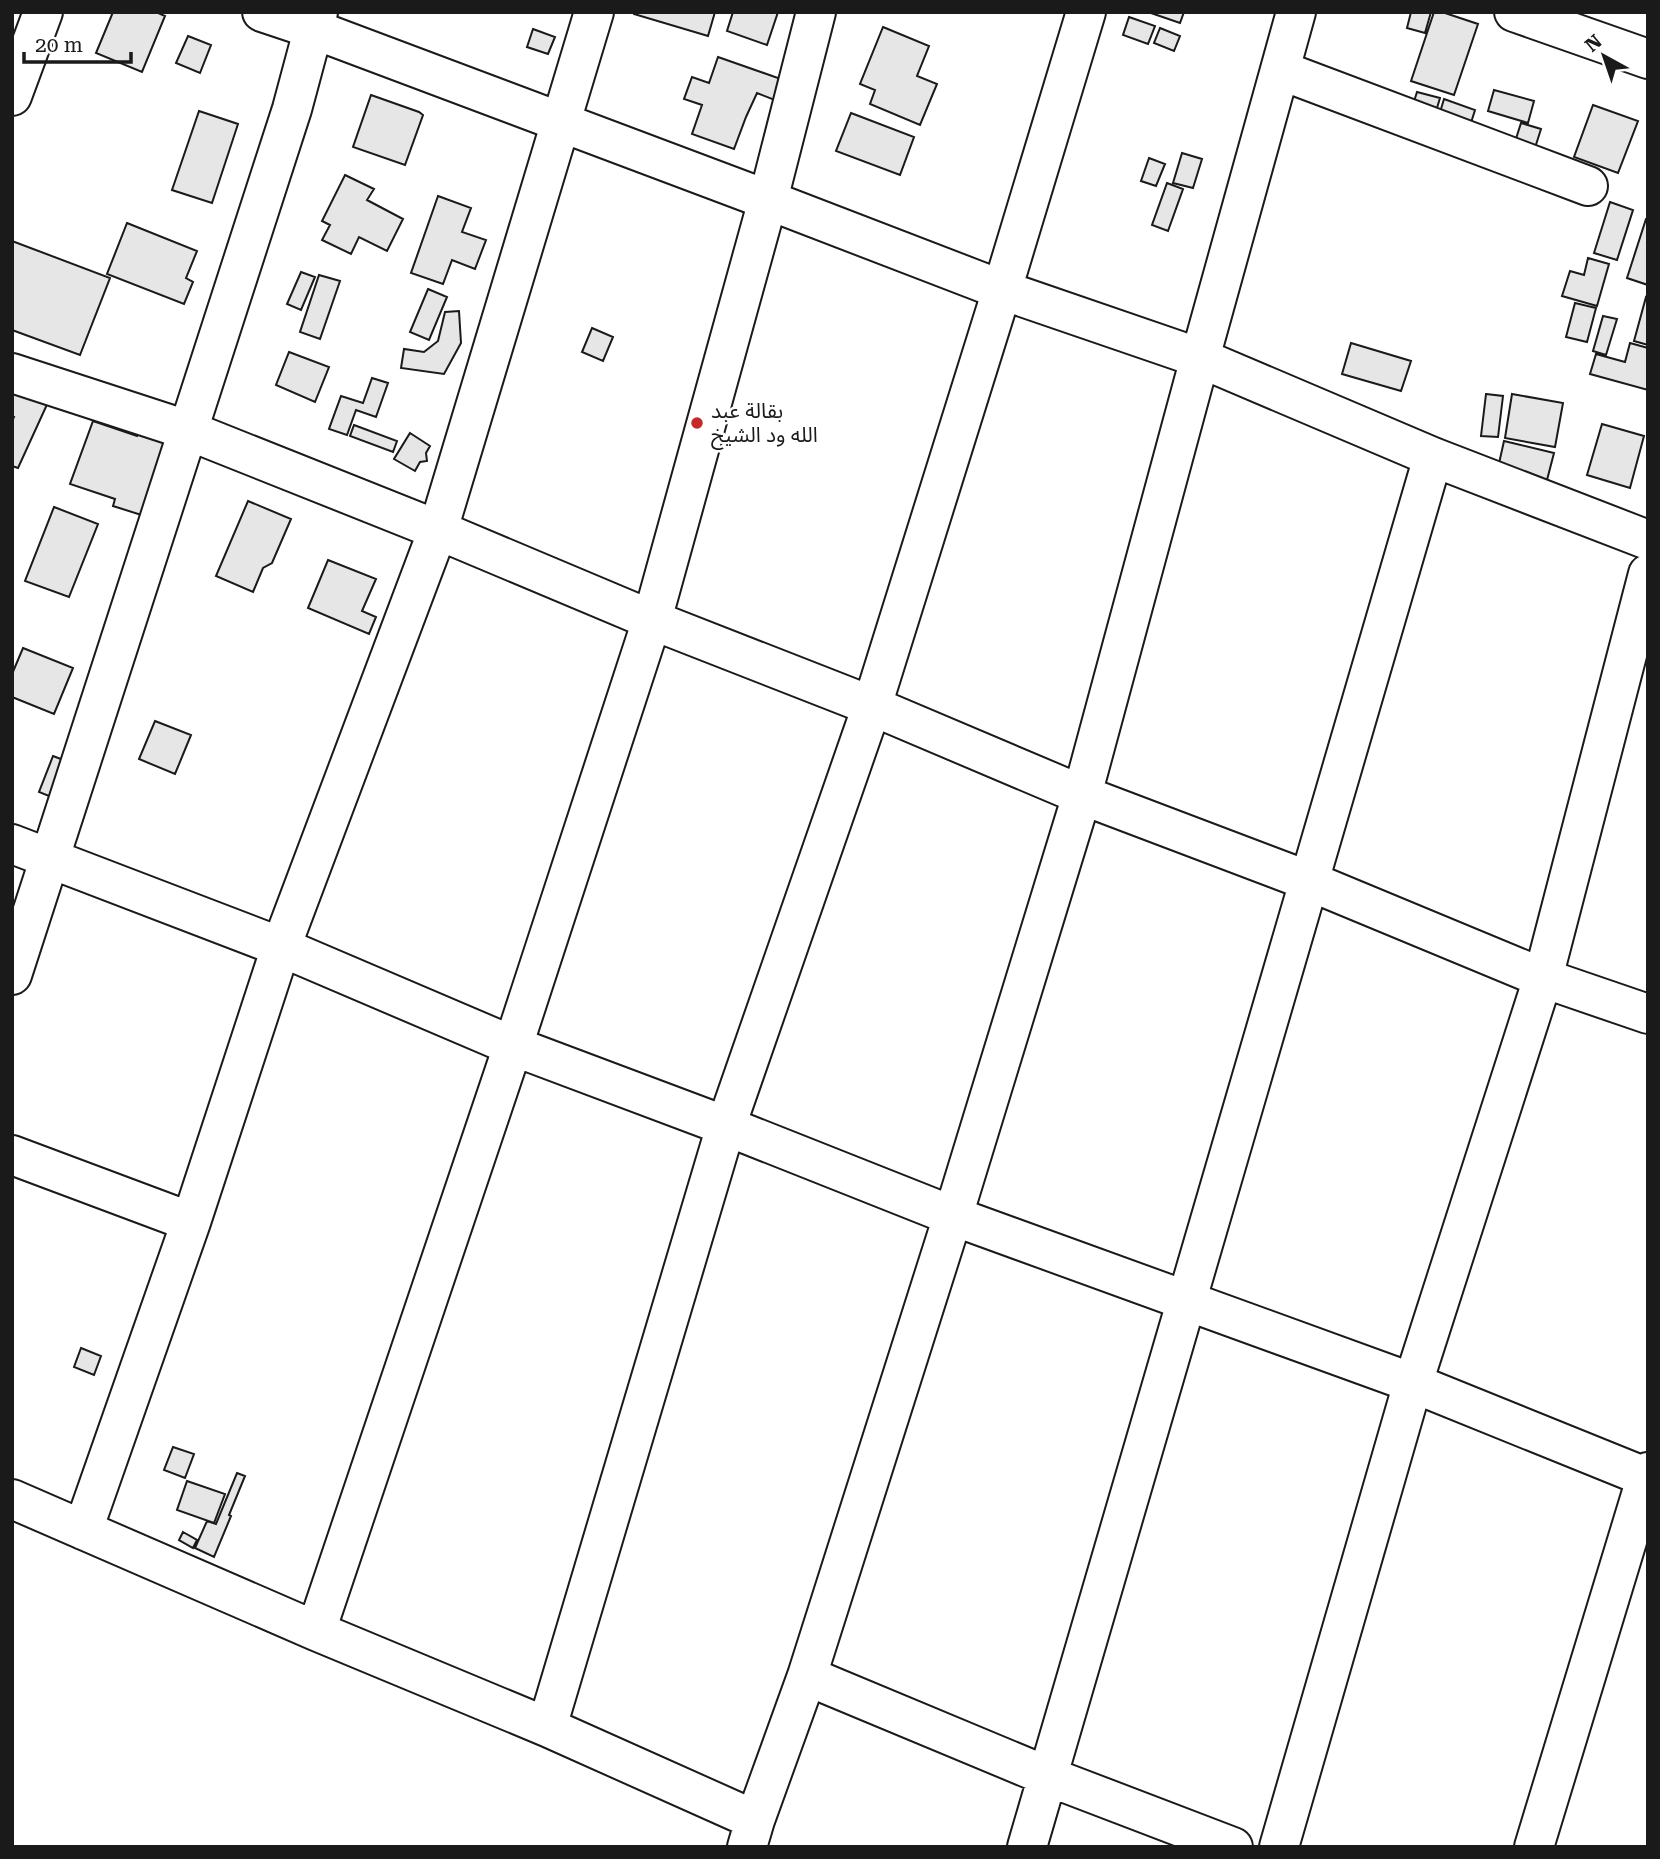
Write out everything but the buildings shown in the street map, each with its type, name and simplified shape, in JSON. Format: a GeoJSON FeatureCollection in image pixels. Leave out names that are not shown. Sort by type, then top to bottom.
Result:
{"type":"FeatureCollection","features":[{"type":"Feature","properties":{"kind":"street"},"geometry":{"type":"LineString","coordinates":[[12,96],[43,12]]}},
{"type":"Feature","properties":{"kind":"street"},"geometry":{"type":"LineString","coordinates":[[262,12],[316,21],[562,123],[1002,290],[1200,358],[1433,457],[1648,540]]}},
{"type":"Feature","properties":{"kind":"street"},"geometry":{"type":"LineString","coordinates":[[83,1530],[191,1222],[281,947],[438,530],[594,12]]}},
{"type":"Feature","properties":{"kind":"street"},"geometry":{"type":"LineString","coordinates":[[316,1631],[513,1046],[652,620],[768,200],[816,12]]}},
{"type":"Feature","properties":{"kind":"street"},"geometry":{"type":"LineString","coordinates":[[548,1727],[726,1126],[872,706],[1086,12]]}},
{"type":"Feature","properties":{"kind":"street"},"geometry":{"type":"LineString","coordinates":[[12,1499],[316,1631],[548,1727],[751,1833],[807,1676],[953,1216],[1082,795],[1296,12]]}},
{"type":"Feature","properties":{"kind":"street"},"geometry":{"type":"LineString","coordinates":[[1538,16],[1648,60]]}},
{"type":"Feature","properties":{"kind":"street"},"geometry":{"type":"LineString","coordinates":[[12,975],[292,109],[316,21]]}},
{"type":"Feature","properties":{"kind":"street"},"geometry":{"type":"LineString","coordinates":[[1280,70],[1588,186]]}},
{"type":"Feature","properties":{"kind":"street"},"geometry":{"type":"LineString","coordinates":[[12,373],[187,430],[438,530],[652,620],[872,706],[1082,795],[1309,881],[1543,978],[1648,1014]]}},
{"type":"Feature","properties":{"kind":"street"},"geometry":{"type":"LineString","coordinates":[[1027,1847],[1433,457]]}},
{"type":"Feature","properties":{"kind":"street"},"geometry":{"type":"LineString","coordinates":[[1279,1847],[1413,1383],[1543,978],[1648,574]]}},
{"type":"Feature","properties":{"kind":"street"},"geometry":{"type":"LineString","coordinates":[[12,844],[281,947],[513,1046],[726,1126],[953,1216],[1413,1383],[1647,1476],[1534,1847]]}},
{"type":"Feature","properties":{"kind":"street"},"geometry":{"type":"LineString","coordinates":[[12,1155],[191,1222]]}},
{"type":"Feature","properties":{"kind":"street"},"geometry":{"type":"LineString","coordinates":[[807,1676],[1047,1776],[1233,1847]]}},
{"type":"Feature","properties":{"kind":"place","name":"بقالة عبد الله ود الشيخ"},"geometry":{"type":"Point","coordinates":[697,423]}}]}
